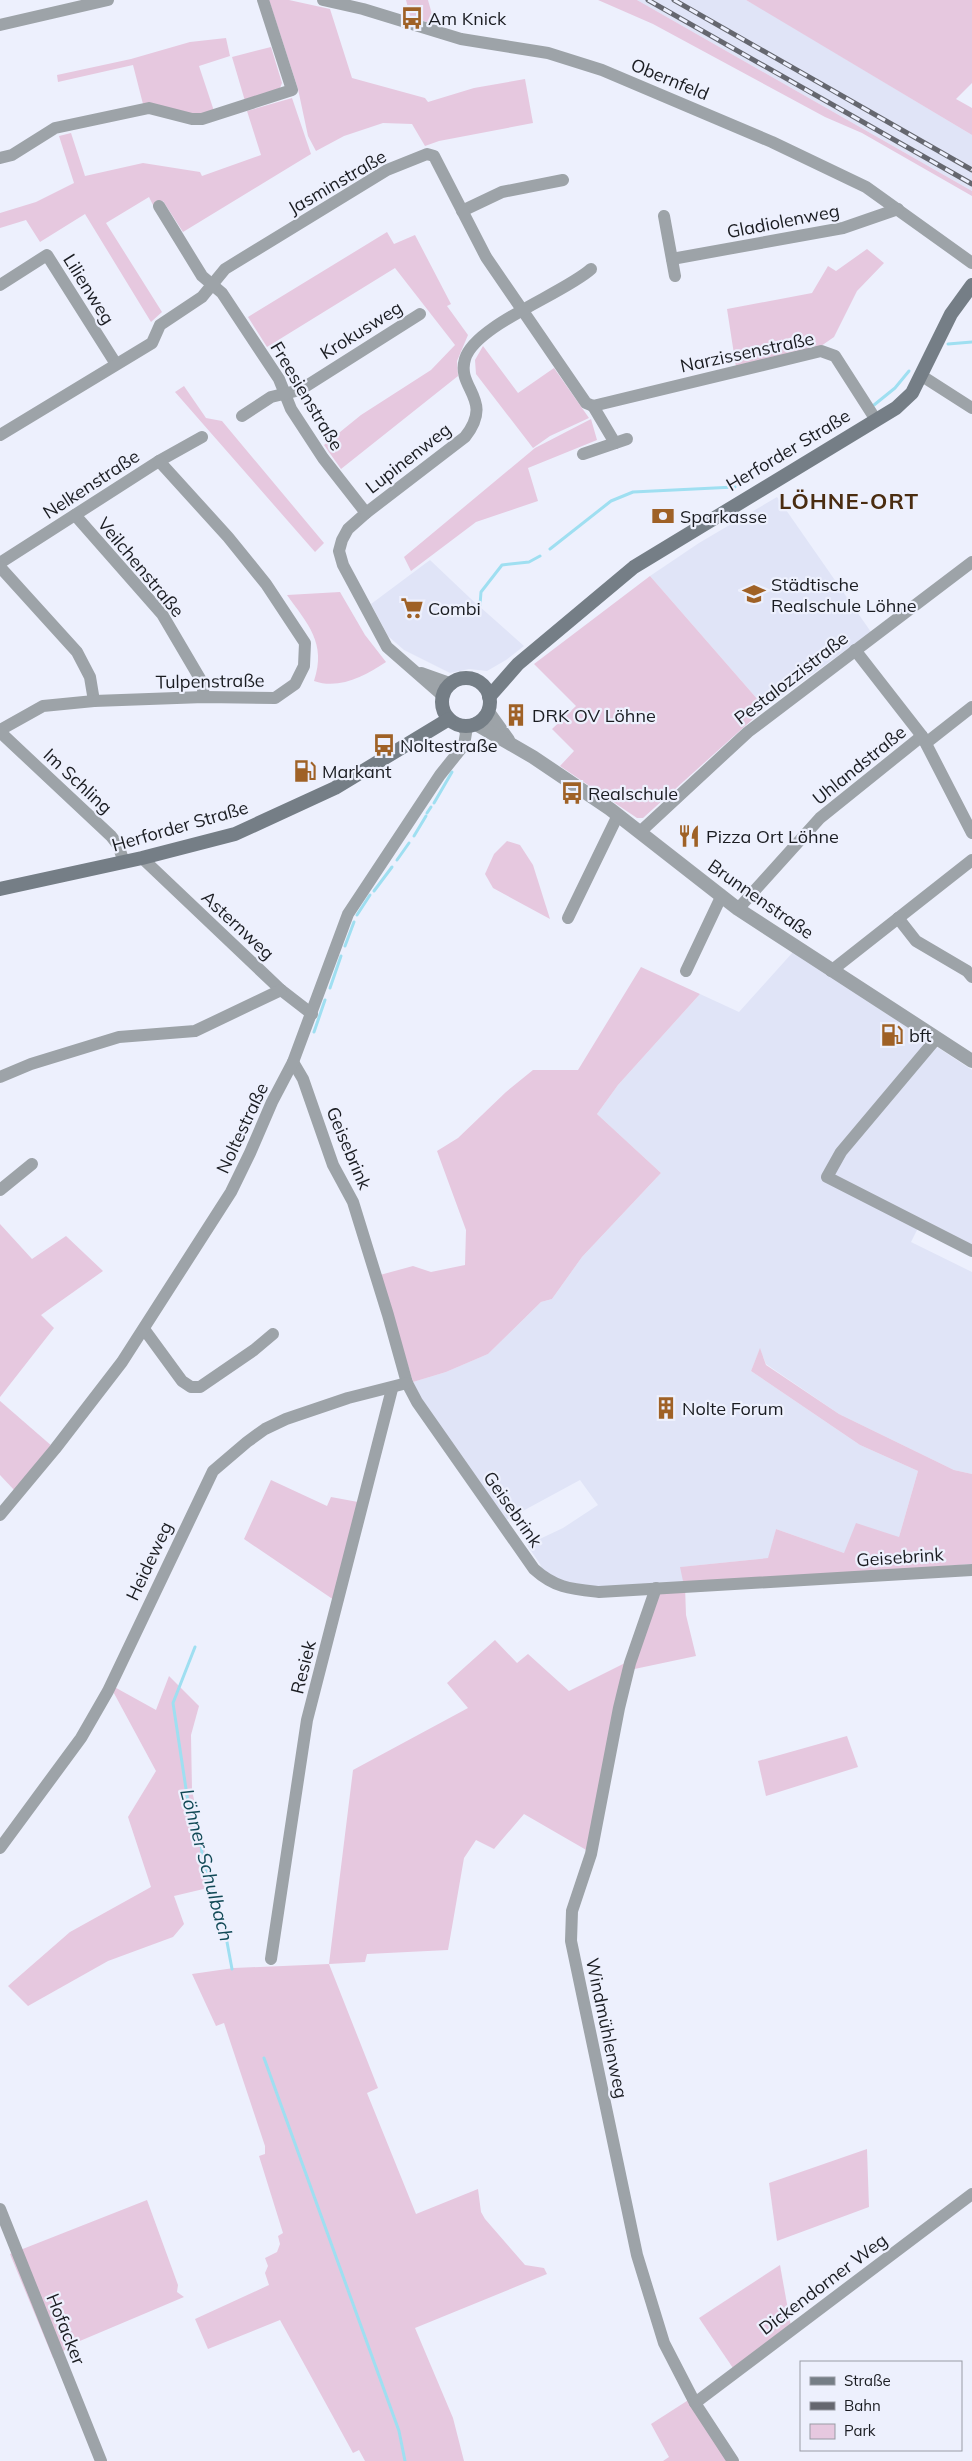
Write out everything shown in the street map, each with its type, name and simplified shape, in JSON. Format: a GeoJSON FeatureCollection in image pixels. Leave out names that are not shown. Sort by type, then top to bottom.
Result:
{"type":"FeatureCollection","features":[{"type":"Feature","properties":{"kind":"main road","name":"Herforder Straße"},"geometry":{"type":"LineString","coordinates":[[489,697],[513,668],[634,567],[896,408],[912,393],[951,314],[972,285]]}},
{"type":"Feature","properties":{"kind":"main road","name":"Herforder Straße"},"geometry":{"type":"LineString","coordinates":[[480,683],[513,668]]}},
{"type":"Feature","properties":{"kind":"main road"},"geometry":{"type":"LineString","coordinates":[[462,679],[480,683],[489,697],[488,712],[470,725],[446,708],[452,684],[462,679]]}},
{"type":"Feature","properties":{"kind":"main road","name":"Herforder Straße"},"geometry":{"type":"LineString","coordinates":[[0,889],[142,858],[234,834],[282,814],[335,788],[413,741],[446,708]]}},
{"type":"Feature","properties":{"kind":"street"},"geometry":{"type":"LineString","coordinates":[[0,25],[108,0]]}},
{"type":"Feature","properties":{"kind":"street"},"geometry":{"type":"LineString","coordinates":[[0,158],[12,155],[55,128],[149,108],[192,119],[202,119],[292,90],[264,0]]}},
{"type":"Feature","properties":{"kind":"street","name":"Obernfeld"},"geometry":{"type":"LineString","coordinates":[[323,0],[361,4],[461,39],[548,53],[602,70],[781,146],[866,187],[972,263]]}},
{"type":"Feature","properties":{"kind":"street","name":"Jasminstraße"},"geometry":{"type":"LineString","coordinates":[[0,435],[152,343],[160,324],[202,297],[224,269],[387,170],[427,154],[434,156],[486,257],[521,310],[590,404]]}},
{"type":"Feature","properties":{"kind":"street"},"geometry":{"type":"LineString","coordinates":[[462,211],[502,192],[563,180]]}},
{"type":"Feature","properties":{"kind":"street"},"geometry":{"type":"LineString","coordinates":[[160,206],[202,276],[212,285]]}},
{"type":"Feature","properties":{"kind":"street","name":"Gladiolenweg"},"geometry":{"type":"LineString","coordinates":[[672,259],[843,228],[898,209]]}},
{"type":"Feature","properties":{"kind":"street"},"geometry":{"type":"LineString","coordinates":[[664,216],[675,276]]}},
{"type":"Feature","properties":{"kind":"street","name":"Lilienweg"},"geometry":{"type":"LineString","coordinates":[[0,285],[47,255],[116,364]]}},
{"type":"Feature","properties":{"kind":"street"},"geometry":{"type":"LineString","coordinates":[[521,310],[582,278],[591,270]]}},
{"type":"Feature","properties":{"kind":"street","name":"Freesienstraße"},"geometry":{"type":"LineString","coordinates":[[212,285],[222,293],[286,393],[291,409],[323,458],[366,513]]}},
{"type":"Feature","properties":{"kind":"street","name":"Lupinenweg"},"geometry":{"type":"LineString","coordinates":[[366,513],[465,437],[473,427],[478,409],[463,368],[465,358],[482,338],[521,310]]}},
{"type":"Feature","properties":{"kind":"street","name":"Krokusweg"},"geometry":{"type":"LineString","coordinates":[[242,416],[271,397],[300,390],[420,314]]}},
{"type":"Feature","properties":{"kind":"street","name":"Narzissenstraße"},"geometry":{"type":"LineString","coordinates":[[590,404],[821,351],[835,356],[876,420]]}},
{"type":"Feature","properties":{"kind":"street"},"geometry":{"type":"LineString","coordinates":[[922,376],[972,408]]}},
{"type":"Feature","properties":{"kind":"street"},"geometry":{"type":"LineString","coordinates":[[583,454],[621,441],[590,404]]}},
{"type":"Feature","properties":{"kind":"street","name":"Nelkenstraße"},"geometry":{"type":"LineString","coordinates":[[0,565],[159,461],[202,436]]}},
{"type":"Feature","properties":{"kind":"street","name":"Tulpenstraße"},"geometry":{"type":"LineString","coordinates":[[0,731],[43,706],[94,701],[204,697],[275,698],[295,684],[304,666],[305,643],[266,584],[228,537],[159,461]]}},
{"type":"Feature","properties":{"kind":"street"},"geometry":{"type":"LineString","coordinates":[[366,513],[348,529],[342,540],[339,552],[361,602],[387,647],[401,662],[416,671],[452,684]]}},
{"type":"Feature","properties":{"kind":"street","name":"Veilchenstraße"},"geometry":{"type":"LineString","coordinates":[[75,515],[162,614],[202,682],[204,697]]}},
{"type":"Feature","properties":{"kind":"street","name":"Pestalozzistraße"},"geometry":{"type":"LineString","coordinates":[[640,832],[748,732],[972,562]]}},
{"type":"Feature","properties":{"kind":"street"},"geometry":{"type":"LineString","coordinates":[[0,565],[78,652],[90,677],[94,701]]}},
{"type":"Feature","properties":{"kind":"street"},"geometry":{"type":"LineString","coordinates":[[855,650],[924,740],[972,834]]}},
{"type":"Feature","properties":{"kind":"street"},"geometry":{"type":"LineString","coordinates":[[416,671],[446,708]]}},
{"type":"Feature","properties":{"kind":"street","name":"Uhlandstraße"},"geometry":{"type":"LineString","coordinates":[[738,909],[820,818],[924,740],[972,707]]}},
{"type":"Feature","properties":{"kind":"street","name":"Brunnenstraße"},"geometry":{"type":"LineString","coordinates":[[488,712],[510,743]]}},
{"type":"Feature","properties":{"kind":"street","name":"Brunnenstraße"},"geometry":{"type":"LineString","coordinates":[[470,725],[510,743],[618,815],[738,909],[972,1061]]}},
{"type":"Feature","properties":{"kind":"street","name":"Noltestraße"},"geometry":{"type":"LineString","coordinates":[[0,1515],[55,1449],[144,1329],[231,1192],[272,1102],[294,1062],[348,914],[440,775],[461,750],[470,725]]}},
{"type":"Feature","properties":{"kind":"street","name":"Im Schling"},"geometry":{"type":"LineString","coordinates":[[0,731],[111,836],[118,845],[124,862]]}},
{"type":"Feature","properties":{"kind":"street"},"geometry":{"type":"LineString","coordinates":[[568,918],[618,815]]}},
{"type":"Feature","properties":{"kind":"street","name":"Asternweg"},"geometry":{"type":"LineString","coordinates":[[142,858],[281,990],[312,1014]]}},
{"type":"Feature","properties":{"kind":"street"},"geometry":{"type":"LineString","coordinates":[[831,971],[972,860]]}},
{"type":"Feature","properties":{"kind":"street"},"geometry":{"type":"LineString","coordinates":[[686,971],[721,897]]}},
{"type":"Feature","properties":{"kind":"street"},"geometry":{"type":"LineString","coordinates":[[898,918],[916,941],[967,971],[972,977]]}},
{"type":"Feature","properties":{"kind":"street"},"geometry":{"type":"LineString","coordinates":[[0,1077],[31,1064],[119,1037],[195,1031],[281,990]]}},
{"type":"Feature","properties":{"kind":"street"},"geometry":{"type":"LineString","coordinates":[[936,1039],[842,1152],[828,1177],[972,1251]]}},
{"type":"Feature","properties":{"kind":"street","name":"Geisebrink"},"geometry":{"type":"LineString","coordinates":[[294,1062],[303,1080],[333,1165],[356,1210],[407,1383],[417,1402],[534,1569],[546,1581],[563,1588],[599,1592],[972,1570]]}},
{"type":"Feature","properties":{"kind":"street"},"geometry":{"type":"LineString","coordinates":[[0,1190],[32,1164]]}},
{"type":"Feature","properties":{"kind":"street"},"geometry":{"type":"LineString","coordinates":[[144,1329],[182,1381],[191,1387],[200,1387],[254,1350],[273,1334]]}},
{"type":"Feature","properties":{"kind":"street","name":"Heideweg"},"geometry":{"type":"LineString","coordinates":[[0,1848],[80,1738],[108,1691],[213,1471],[247,1442],[286,1419],[348,1398],[392,1389],[407,1383]]}},
{"type":"Feature","properties":{"kind":"street","name":"Resiek"},"geometry":{"type":"LineString","coordinates":[[271,1959],[307,1720],[392,1389]]}},
{"type":"Feature","properties":{"kind":"street","name":"Windmühlenweg"},"geometry":{"type":"LineString","coordinates":[[656,1588],[630,1663],[623,1690],[591,1854],[572,1911],[571,1941],[637,2255],[664,2343],[695,2403],[733,2461]]}},
{"type":"Feature","properties":{"kind":"street","name":"Dickendorner Weg"},"geometry":{"type":"LineString","coordinates":[[695,2403],[972,2194]]}},
{"type":"Feature","properties":{"kind":"street","name":"Hofacker"},"geometry":{"type":"LineString","coordinates":[[0,2209],[101,2461]]}},
{"type":"Feature","properties":{"kind":"shaded area"},"geometry":{"type":"Polygon","coordinates":[[[637,0],[746,0],[764,10],[972,135],[972,191],[637,0]]]}},
{"type":"Feature","properties":{"kind":"shaded area","name":"Städtische Realschule Löhne"},"geometry":{"type":"Polygon","coordinates":[[[777,497],[871,632],[765,708],[650,576],[699,543],[777,497]]]}},
{"type":"Feature","properties":{"kind":"shaded area"},"geometry":{"type":"Polygon","coordinates":[[[430,560],[524,646],[506,660],[487,671],[469,669],[450,673],[404,650],[388,636],[371,604],[430,560]]]}},
{"type":"Feature","properties":{"kind":"shaded area"},"geometry":{"type":"Polygon","coordinates":[[[793,952],[972,1070],[972,1245],[922,1220],[911,1242],[972,1272],[972,1474],[954,1470],[839,1414],[766,1364],[760,1349],[751,1371],[860,1445],[918,1471],[899,1537],[844,1553],[776,1529],[769,1558],[681,1567],[685,1586],[599,1590],[547,1578],[527,1545],[563,1528],[598,1505],[580,1480],[506,1520],[427,1410],[413,1382],[446,1372],[488,1354],[541,1302],[552,1299],[582,1257],[661,1173],[597,1114],[618,1085],[700,994],[739,1012],[793,952]]]}},
{"type":"Feature","properties":{"kind":"green space"},"geometry":{"type":"Polygon","coordinates":[[[269,0],[289,0],[330,9],[352,78],[425,98],[428,102],[474,88],[525,79],[533,123],[439,141],[425,146],[412,124],[383,123],[344,136],[316,151],[308,136],[298,89],[269,0]]]}},
{"type":"Feature","properties":{"kind":"green space"},"geometry":{"type":"Polygon","coordinates":[[[406,0],[428,0],[435,25],[410,16],[406,0]]]}},
{"type":"Feature","properties":{"kind":"green space"},"geometry":{"type":"Polygon","coordinates":[[[598,0],[637,0],[972,191],[972,196],[862,133],[825,117],[653,24],[598,0]]]}},
{"type":"Feature","properties":{"kind":"green space"},"geometry":{"type":"Polygon","coordinates":[[[746,0],[972,0],[972,83],[956,99],[972,108],[972,135],[746,0]]]}},
{"type":"Feature","properties":{"kind":"green space"},"geometry":{"type":"Polygon","coordinates":[[[226,38],[230,56],[199,66],[214,111],[195,117],[143,104],[133,65],[58,82],[57,75],[131,59],[190,42],[226,38]]]}},
{"type":"Feature","properties":{"kind":"green space"},"geometry":{"type":"Polygon","coordinates":[[[271,47],[282,83],[280,88],[245,101],[232,57],[271,47]]]}},
{"type":"Feature","properties":{"kind":"green space"},"geometry":{"type":"Polygon","coordinates":[[[292,98],[311,154],[183,232],[163,201],[154,207],[149,197],[106,223],[162,312],[151,322],[85,214],[40,242],[26,220],[0,228],[0,213],[36,202],[74,183],[59,136],[71,133],[85,176],[143,163],[200,172],[202,176],[261,155],[247,111],[292,98]]]}},
{"type":"Feature","properties":{"kind":"green space"},"geometry":{"type":"Polygon","coordinates":[[[387,232],[394,244],[415,235],[451,304],[447,306],[468,335],[457,361],[458,376],[341,469],[324,445],[361,415],[431,370],[455,345],[395,268],[267,347],[248,317],[387,232]]]}},
{"type":"Feature","properties":{"kind":"green space"},"geometry":{"type":"Polygon","coordinates":[[[867,249],[884,263],[857,291],[834,337],[821,346],[736,367],[727,309],[812,293],[828,266],[836,271],[867,249]]]}},
{"type":"Feature","properties":{"kind":"green space"},"geometry":{"type":"Polygon","coordinates":[[[483,346],[518,393],[554,368],[589,418],[550,436],[533,448],[476,374],[475,360],[483,346]]]}},
{"type":"Feature","properties":{"kind":"green space"},"geometry":{"type":"Polygon","coordinates":[[[184,386],[206,418],[222,421],[324,543],[315,552],[175,392],[184,386]]]}},
{"type":"Feature","properties":{"kind":"green space"},"geometry":{"type":"Polygon","coordinates":[[[591,419],[597,440],[528,468],[538,501],[476,522],[411,571],[404,557],[535,448],[591,419]]]}},
{"type":"Feature","properties":{"kind":"green space"},"geometry":{"type":"Polygon","coordinates":[[[650,576],[765,708],[643,818],[637,818],[560,766],[574,751],[552,729],[576,706],[534,664],[650,576]]]}},
{"type":"Feature","properties":{"kind":"green space"},"geometry":{"type":"Polygon","coordinates":[[[340,592],[365,635],[386,662],[361,677],[342,683],[333,684],[314,681],[318,655],[313,634],[287,595],[340,592]]]}},
{"type":"Feature","properties":{"kind":"green space"},"geometry":{"type":"Polygon","coordinates":[[[507,841],[520,845],[533,865],[550,919],[493,888],[485,874],[494,854],[507,841]]]}},
{"type":"Feature","properties":{"kind":"green space"},"geometry":{"type":"Polygon","coordinates":[[[641,967],[700,994],[618,1085],[597,1114],[661,1173],[582,1257],[552,1299],[541,1302],[488,1354],[446,1372],[413,1382],[380,1275],[413,1266],[431,1272],[465,1265],[466,1230],[437,1151],[458,1138],[506,1092],[533,1070],[578,1070],[641,967]]]}},
{"type":"Feature","properties":{"kind":"green space"},"geometry":{"type":"Polygon","coordinates":[[[0,1224],[32,1259],[66,1236],[103,1271],[41,1315],[54,1328],[0,1397],[0,1224]]]}},
{"type":"Feature","properties":{"kind":"green space"},"geometry":{"type":"Polygon","coordinates":[[[760,1348],[766,1365],[839,1414],[954,1470],[972,1474],[972,1564],[685,1586],[686,1615],[696,1656],[625,1671],[588,1851],[524,1814],[494,1849],[476,1840],[464,1858],[448,1950],[367,1954],[365,1962],[329,1964],[353,1770],[468,1708],[447,1683],[495,1640],[517,1663],[528,1654],[569,1691],[635,1658],[654,1589],[684,1586],[680,1567],[768,1558],[776,1529],[844,1553],[856,1523],[899,1537],[918,1471],[860,1445],[751,1371],[760,1348]]]}},
{"type":"Feature","properties":{"kind":"green space"},"geometry":{"type":"Polygon","coordinates":[[[0,1401],[53,1447],[16,1492],[0,1475],[0,1401]]]}},
{"type":"Feature","properties":{"kind":"green space"},"geometry":{"type":"Polygon","coordinates":[[[271,1480],[327,1506],[331,1497],[358,1502],[334,1600],[244,1539],[271,1480]]]}},
{"type":"Feature","properties":{"kind":"green space"},"geometry":{"type":"Polygon","coordinates":[[[169,1676],[199,1706],[191,1735],[192,1790],[212,1887],[174,1896],[184,1924],[173,1937],[108,1961],[28,2006],[8,1986],[70,1932],[151,1887],[128,1817],[156,1771],[109,1684],[156,1710],[169,1676]]]}},
{"type":"Feature","properties":{"kind":"green space"},"geometry":{"type":"Polygon","coordinates":[[[847,1736],[858,1767],[766,1796],[758,1761],[847,1736]]]}},
{"type":"Feature","properties":{"kind":"green space"},"geometry":{"type":"Polygon","coordinates":[[[329,1964],[378,2088],[367,2093],[416,2214],[478,2189],[481,2212],[485,2219],[525,2265],[544,2268],[547,2274],[415,2328],[453,2418],[464,2461],[365,2461],[359,2450],[353,2453],[280,2320],[208,2349],[195,2319],[269,2285],[265,2273],[268,2266],[265,2258],[277,2252],[280,2244],[278,2236],[283,2233],[259,2156],[265,2154],[265,2146],[224,2023],[216,2026],[192,1974],[234,1968],[329,1964]]]}},
{"type":"Feature","properties":{"kind":"green space"},"geometry":{"type":"Polygon","coordinates":[[[867,2149],[869,2207],[777,2241],[769,2183],[867,2149]]]}},
{"type":"Feature","properties":{"kind":"green space"},"geometry":{"type":"Polygon","coordinates":[[[147,2200],[178,2285],[177,2292],[184,2297],[68,2346],[60,2355],[53,2358],[10,2254],[147,2200]]]}},
{"type":"Feature","properties":{"kind":"green space"},"geometry":{"type":"Polygon","coordinates":[[[780,2265],[792,2332],[737,2374],[699,2318],[780,2265]]]}},
{"type":"Feature","properties":{"kind":"green space"},"geometry":{"type":"Polygon","coordinates":[[[690,2399],[729,2461],[663,2461],[669,2457],[651,2424],[690,2399]]]}},
{"type":"Feature","properties":{"kind":"waterway","name":"Löhner Schulbach"},"geometry":{"type":"LineString","coordinates":[[948,344],[972,342]]}},
{"type":"Feature","properties":{"kind":"waterway"},"geometry":{"type":"LineString","coordinates":[[874,405],[895,388],[909,371]]}},
{"type":"Feature","properties":{"kind":"waterway"},"geometry":{"type":"LineString","coordinates":[[550,549],[611,501],[633,492],[735,487]]}},
{"type":"Feature","properties":{"kind":"waterway","name":"Löhner Schulbach"},"geometry":{"type":"LineString","coordinates":[[480,605],[481,592],[502,565],[529,562],[540,556]]}},
{"type":"Feature","properties":{"kind":"waterway"},"geometry":{"type":"LineString","coordinates":[[434,803],[452,772]]}},
{"type":"Feature","properties":{"kind":"waterway"},"geometry":{"type":"LineString","coordinates":[[427,813],[431,807]]}},
{"type":"Feature","properties":{"kind":"waterway"},"geometry":{"type":"LineString","coordinates":[[414,836],[426,816]]}},
{"type":"Feature","properties":{"kind":"waterway"},"geometry":{"type":"LineString","coordinates":[[397,860],[409,843]]}},
{"type":"Feature","properties":{"kind":"waterway"},"geometry":{"type":"LineString","coordinates":[[374,891],[392,867]]}},
{"type":"Feature","properties":{"kind":"waterway"},"geometry":{"type":"LineString","coordinates":[[357,915],[370,895]]}},
{"type":"Feature","properties":{"kind":"waterway"},"geometry":{"type":"LineString","coordinates":[[345,946],[354,922]]}},
{"type":"Feature","properties":{"kind":"waterway"},"geometry":{"type":"LineString","coordinates":[[330,988],[341,956]]}},
{"type":"Feature","properties":{"kind":"waterway"},"geometry":{"type":"LineString","coordinates":[[314,1032],[325,1000]]}},
{"type":"Feature","properties":{"kind":"waterway","name":"Löhner Schulbach"},"geometry":{"type":"LineString","coordinates":[[195,1647],[173,1703],[188,1802],[201,1844],[203,1863],[222,1915],[232,1969]]}},
{"type":"Feature","properties":{"kind":"waterway"},"geometry":{"type":"LineString","coordinates":[[264,2058],[399,2431],[405,2461]]}},
{"type":"Feature","properties":{"kind":"railway"},"geometry":{"type":"LineString","coordinates":[[648,0],[972,184]]}},
{"type":"Feature","properties":{"kind":"railway"},"geometry":{"type":"LineString","coordinates":[[674,0],[972,170]]}},
{"type":"Feature","properties":{"kind":"place","name":"Am Knick"},"geometry":{"type":"Point","coordinates":[412,18]}},
{"type":"Feature","properties":{"kind":"place","name":"Sparkasse"},"geometry":{"type":"Point","coordinates":[663,516]}},
{"type":"Feature","properties":{"kind":"place","name":"Städtische Realschule Löhne"},"geometry":{"type":"Point","coordinates":[754,594]}},
{"type":"Feature","properties":{"kind":"place","name":"Combi"},"geometry":{"type":"Point","coordinates":[412,608]}},
{"type":"Feature","properties":{"kind":"place","name":"DRK OV Löhne"},"geometry":{"type":"Point","coordinates":[516,715]}},
{"type":"Feature","properties":{"kind":"place","name":"Noltestraße"},"geometry":{"type":"Point","coordinates":[384,745]}},
{"type":"Feature","properties":{"kind":"place","name":"Markant"},"geometry":{"type":"Point","coordinates":[305,771]}},
{"type":"Feature","properties":{"kind":"place","name":"Realschule"},"geometry":{"type":"Point","coordinates":[572,793]}},
{"type":"Feature","properties":{"kind":"place","name":"Pizza Ort Löhne"},"geometry":{"type":"Point","coordinates":[689,836]}},
{"type":"Feature","properties":{"kind":"place","name":"bft"},"geometry":{"type":"Point","coordinates":[892,1035]}},
{"type":"Feature","properties":{"kind":"place","name":"Nolte Forum"},"geometry":{"type":"Point","coordinates":[666,1408]}},
{"type":"Feature","properties":{"kind":"district","name":"LÖHNE-ORT"},"geometry":{"type":"Point","coordinates":[849,501]}}]}
